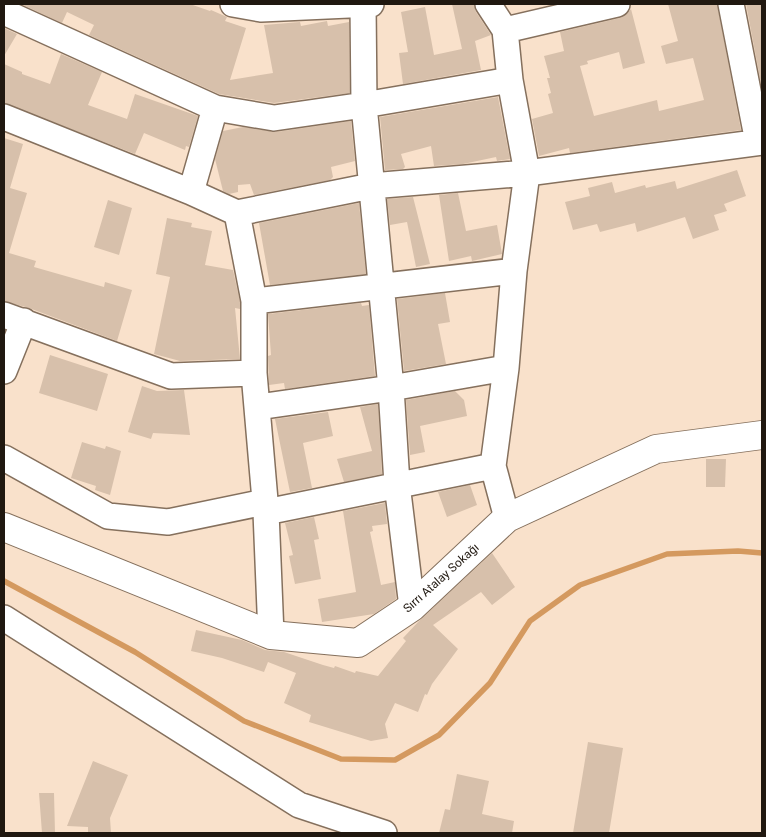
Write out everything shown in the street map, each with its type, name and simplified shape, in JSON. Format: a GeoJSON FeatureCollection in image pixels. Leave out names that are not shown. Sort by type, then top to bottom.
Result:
{"type":"FeatureCollection","features":[{"type":"Feature","properties":{"kind":"main road","name":"Sırrı Atalay Sokağı"},"geometry":{"type":"LineString","coordinates":[[4,527],[271,635],[358,643],[412,607],[507,518],[656,449],[762,435]]}},
{"type":"Feature","properties":{"kind":"street"},"geometry":{"type":"LineString","coordinates":[[232,4],[261,9],[366,4],[364,105],[391,388],[397,484],[412,607]]}},
{"type":"Feature","properties":{"kind":"street"},"geometry":{"type":"LineString","coordinates":[[488,4],[505,30],[510,80],[527,173],[514,271],[506,368],[493,466],[507,518]]}},
{"type":"Feature","properties":{"kind":"street"},"geometry":{"type":"LineString","coordinates":[[505,30],[549,12],[617,4]]}},
{"type":"Feature","properties":{"kind":"street"},"geometry":{"type":"LineString","coordinates":[[4,117],[191,192],[237,213],[371,186],[527,173],[760,142],[731,4]]}},
{"type":"Feature","properties":{"kind":"street"},"geometry":{"type":"LineString","coordinates":[[4,12],[215,108],[274,118],[510,80]]}},
{"type":"Feature","properties":{"kind":"street"},"geometry":{"type":"LineString","coordinates":[[191,192],[215,108]]}},
{"type":"Feature","properties":{"kind":"street"},"geometry":{"type":"LineString","coordinates":[[237,213],[254,301],[254,373],[266,507],[271,635]]}},
{"type":"Feature","properties":{"kind":"street"},"geometry":{"type":"LineString","coordinates":[[254,301],[514,271]]}},
{"type":"Feature","properties":{"kind":"street"},"geometry":{"type":"LineString","coordinates":[[4,371],[14,318],[171,376],[254,373]]}},
{"type":"Feature","properties":{"kind":"street"},"geometry":{"type":"LineString","coordinates":[[258,407],[391,388],[506,368]]}},
{"type":"Feature","properties":{"kind":"street"},"geometry":{"type":"LineString","coordinates":[[4,458],[108,516],[168,522],[266,507],[493,466]]}},
{"type":"Feature","properties":{"kind":"street"},"geometry":{"type":"LineString","coordinates":[[4,618],[299,804],[384,833]]}},
{"type":"Feature","properties":{"kind":"building"},"geometry":{"type":"Polygon","coordinates":[[[21,4],[190,4],[211,10],[227,17],[225,21],[246,28],[230,80],[273,73],[264,25],[300,22],[301,26],[327,21],[328,26],[349,22],[350,93],[274,103],[219,94],[89,35],[94,25],[67,12],[62,23],[21,4]]]}},
{"type":"Feature","properties":{"kind":"building"},"geometry":{"type":"Polygon","coordinates":[[[452,4],[474,4],[476,12],[491,35],[475,41],[481,70],[403,84],[399,53],[408,52],[401,12],[425,7],[434,55],[462,49],[452,4]]]}},
{"type":"Feature","properties":{"kind":"building"},"geometry":{"type":"Polygon","coordinates":[[[668,4],[717,4],[741,130],[570,153],[569,148],[539,156],[532,119],[553,113],[548,94],[551,93],[547,78],[550,78],[544,56],[564,51],[560,32],[620,18],[631,9],[645,63],[623,69],[619,52],[587,61],[588,64],[580,66],[594,116],[657,100],[659,111],[704,100],[693,58],[666,64],[661,46],[678,41],[668,4]]]}},
{"type":"Feature","properties":{"kind":"building"},"geometry":{"type":"Polygon","coordinates":[[[746,4],[762,4],[762,89],[746,4]]]}},
{"type":"Feature","properties":{"kind":"building"},"geometry":{"type":"Polygon","coordinates":[[[4,28],[17,34],[4,56],[4,28]]]}},
{"type":"Feature","properties":{"kind":"building"},"geometry":{"type":"Polygon","coordinates":[[[61,54],[102,72],[88,105],[127,119],[135,94],[198,116],[189,147],[186,146],[185,150],[144,133],[135,154],[4,103],[4,64],[22,72],[22,74],[50,84],[61,54]]]}},
{"type":"Feature","properties":{"kind":"building"},"geometry":{"type":"Polygon","coordinates":[[[498,97],[510,159],[497,161],[496,157],[463,164],[434,166],[431,146],[401,154],[405,167],[403,169],[385,170],[380,117],[498,97]]]}},
{"type":"Feature","properties":{"kind":"building"},"geometry":{"type":"Polygon","coordinates":[[[351,121],[355,161],[331,167],[333,177],[330,180],[254,195],[250,184],[238,185],[238,192],[229,194],[223,191],[215,159],[223,131],[243,127],[276,132],[351,121]]]}},
{"type":"Feature","properties":{"kind":"building"},"geometry":{"type":"Polygon","coordinates":[[[4,138],[23,144],[10,188],[27,193],[9,253],[36,261],[34,267],[104,287],[105,282],[132,290],[117,341],[29,308],[4,301],[4,138]]]}},
{"type":"Feature","properties":{"kind":"building"},"geometry":{"type":"Polygon","coordinates":[[[737,170],[746,196],[724,204],[727,211],[714,215],[719,230],[693,239],[685,217],[637,232],[635,223],[600,232],[597,224],[573,230],[565,202],[590,196],[588,188],[612,182],[615,193],[645,185],[646,188],[675,181],[677,189],[737,170]]]}},
{"type":"Feature","properties":{"kind":"building"},"geometry":{"type":"Polygon","coordinates":[[[458,193],[466,231],[497,225],[502,254],[472,261],[471,256],[449,261],[439,195],[458,193]]]}},
{"type":"Feature","properties":{"kind":"building"},"geometry":{"type":"Polygon","coordinates":[[[413,197],[430,264],[416,267],[407,222],[390,225],[387,199],[413,197]]]}},
{"type":"Feature","properties":{"kind":"building"},"geometry":{"type":"Polygon","coordinates":[[[108,200],[132,208],[119,255],[94,247],[108,200]]]}},
{"type":"Feature","properties":{"kind":"building"},"geometry":{"type":"Polygon","coordinates":[[[359,203],[366,274],[270,285],[259,223],[359,203]]]}},
{"type":"Feature","properties":{"kind":"building"},"geometry":{"type":"Polygon","coordinates":[[[167,218],[192,223],[191,227],[212,231],[205,265],[233,270],[240,302],[240,309],[235,308],[240,359],[180,361],[154,354],[170,277],[156,274],[167,218]]]}},
{"type":"Feature","properties":{"kind":"building"},"geometry":{"type":"Polygon","coordinates":[[[445,293],[450,322],[438,324],[446,364],[404,371],[397,299],[445,293]]]}},
{"type":"Feature","properties":{"kind":"building"},"geometry":{"type":"Polygon","coordinates":[[[361,303],[362,306],[369,305],[375,376],[285,389],[284,383],[269,385],[268,356],[271,355],[268,314],[361,303]]]}},
{"type":"Feature","properties":{"kind":"building"},"geometry":{"type":"Polygon","coordinates":[[[50,355],[108,374],[97,411],[39,393],[50,355]]]}},
{"type":"Feature","properties":{"kind":"building"},"geometry":{"type":"Polygon","coordinates":[[[142,386],[157,391],[184,390],[190,435],[153,433],[151,439],[128,432],[142,386]]]}},
{"type":"Feature","properties":{"kind":"building"},"geometry":{"type":"Polygon","coordinates":[[[455,391],[464,400],[467,416],[420,426],[425,452],[410,455],[406,400],[455,391]]]}},
{"type":"Feature","properties":{"kind":"building"},"geometry":{"type":"Polygon","coordinates":[[[378,404],[382,474],[344,482],[337,459],[372,451],[360,407],[378,404]]]}},
{"type":"Feature","properties":{"kind":"building"},"geometry":{"type":"Polygon","coordinates":[[[328,412],[333,436],[303,443],[312,488],[290,492],[275,419],[328,412]]]}},
{"type":"Feature","properties":{"kind":"building"},"geometry":{"type":"Polygon","coordinates":[[[82,442],[105,449],[106,446],[121,451],[110,495],[95,490],[96,486],[71,478],[82,442]]]}},
{"type":"Feature","properties":{"kind":"building"},"geometry":{"type":"Polygon","coordinates":[[[706,459],[726,459],[725,487],[706,487],[706,459]]]}},
{"type":"Feature","properties":{"kind":"building"},"geometry":{"type":"Polygon","coordinates":[[[470,485],[477,505],[447,517],[438,492],[470,485]]]}},
{"type":"Feature","properties":{"kind":"building"},"geometry":{"type":"Polygon","coordinates":[[[385,503],[387,524],[372,526],[373,531],[370,532],[381,585],[395,582],[396,599],[374,614],[322,622],[318,599],[356,592],[343,511],[385,503]]]}},
{"type":"Feature","properties":{"kind":"building"},"geometry":{"type":"Polygon","coordinates":[[[314,517],[319,539],[314,540],[321,579],[295,584],[289,556],[293,555],[285,523],[314,517]]]}},
{"type":"Feature","properties":{"kind":"building"},"geometry":{"type":"Polygon","coordinates":[[[492,553],[515,587],[492,605],[481,592],[433,625],[458,649],[432,684],[427,695],[425,694],[418,712],[395,703],[385,724],[388,738],[371,741],[309,722],[311,715],[284,703],[296,673],[268,662],[264,672],[222,658],[191,651],[196,630],[242,640],[265,650],[284,652],[334,668],[335,666],[355,673],[356,671],[378,676],[406,641],[403,638],[492,553]]]}},
{"type":"Feature","properties":{"kind":"building"},"geometry":{"type":"Polygon","coordinates":[[[588,742],[623,748],[609,833],[573,833],[588,742]]]}},
{"type":"Feature","properties":{"kind":"building"},"geometry":{"type":"Polygon","coordinates":[[[93,761],[128,775],[110,818],[111,833],[88,833],[88,827],[67,826],[93,761]]]}},
{"type":"Feature","properties":{"kind":"building"},"geometry":{"type":"Polygon","coordinates":[[[457,774],[489,781],[482,814],[514,821],[512,833],[439,833],[445,809],[450,810],[457,774]]]}},
{"type":"Feature","properties":{"kind":"building"},"geometry":{"type":"Polygon","coordinates":[[[39,793],[54,793],[55,833],[42,833],[39,793]]]}},
{"type":"Feature","properties":{"kind":"waterway"},"geometry":{"type":"LineString","coordinates":[[4,581],[135,652],[244,721],[341,759],[395,760],[439,735],[490,683],[530,621],[580,585],[667,554],[738,551],[762,553]]}}]}
